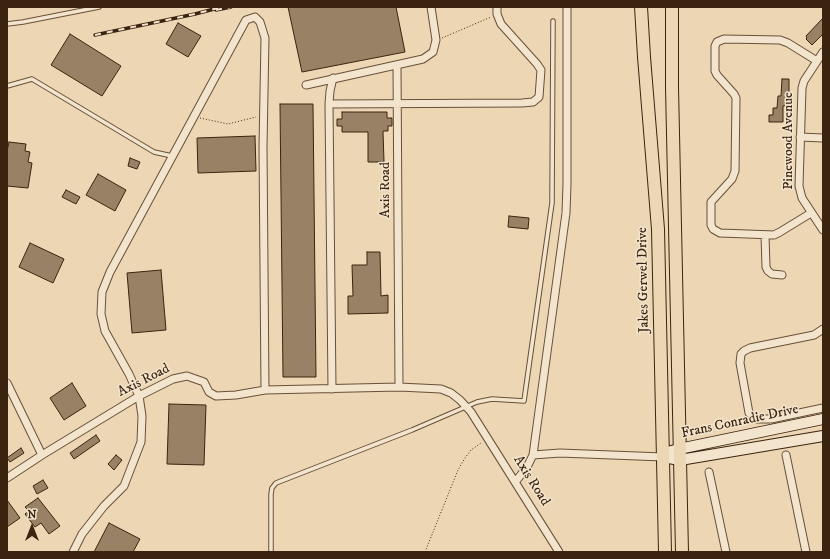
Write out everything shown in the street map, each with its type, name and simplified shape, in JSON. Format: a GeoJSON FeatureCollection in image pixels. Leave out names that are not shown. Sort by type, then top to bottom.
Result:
{"type":"FeatureCollection","features":[{"type":"Feature","properties":{"kind":"highway","name":"Jakes Gerwel Drive"},"geometry":{"type":"LineString","coordinates":[[641,7],[658,229],[660,455],[665,552]]}},
{"type":"Feature","properties":{"kind":"highway"},"geometry":{"type":"LineString","coordinates":[[672,7],[672,95],[682,552]]}},
{"type":"Feature","properties":{"kind":"main road","name":"Frans Conradie Drive"},"geometry":{"type":"LineString","coordinates":[[680,454],[823,419]]}},
{"type":"Feature","properties":{"kind":"main road","name":"Frans Conradie Drive"},"geometry":{"type":"LineString","coordinates":[[660,455],[680,454],[823,436]]}},
{"type":"Feature","properties":{"kind":"street"},"geometry":{"type":"LineString","coordinates":[[306,85],[424,59],[433,52],[436,40],[431,7]]}},
{"type":"Feature","properties":{"kind":"street"},"geometry":{"type":"LineString","coordinates":[[516,481],[527,467],[533,455],[563,243],[567,198],[567,7]]}},
{"type":"Feature","properties":{"kind":"street"},"geometry":{"type":"LineString","coordinates":[[329,104],[533,102],[539,97],[541,70],[501,24],[497,11]]}},
{"type":"Feature","properties":{"kind":"street"},"geometry":{"type":"LineString","coordinates":[[73,552],[82,534],[99,512],[124,486],[141,442],[142,416],[139,396],[129,374],[105,331],[101,314],[102,292],[110,272],[246,20],[254,17],[260,22],[265,38],[263,116],[265,390]]}},
{"type":"Feature","properties":{"kind":"street"},"geometry":{"type":"LineString","coordinates":[[811,212],[780,232],[774,234],[720,233],[713,229],[710,222],[711,202],[732,180],[734,171],[736,98],[715,71],[715,46],[717,42],[724,39],[780,40],[788,43],[817,61]]}},
{"type":"Feature","properties":{"kind":"street","name":"Pinewood Avenue"},"geometry":{"type":"LineString","coordinates":[[823,52],[803,84],[799,189],[802,198],[823,230]]}},
{"type":"Feature","properties":{"kind":"street","name":"Axis Road"},"geometry":{"type":"LineString","coordinates":[[397,65],[399,387]]}},
{"type":"Feature","properties":{"kind":"street"},"geometry":{"type":"LineString","coordinates":[[332,389],[329,104],[330,91],[334,78]]}},
{"type":"Feature","properties":{"kind":"street"},"geometry":{"type":"LineString","coordinates":[[800,137],[823,138]]}},
{"type":"Feature","properties":{"kind":"street"},"geometry":{"type":"LineString","coordinates":[[765,235],[766,267],[772,274],[782,275]]}},
{"type":"Feature","properties":{"kind":"street"},"geometry":{"type":"LineString","coordinates":[[823,329],[814,335],[750,348],[741,354],[740,363],[749,413],[752,417],[756,419],[771,419],[823,408]]}},
{"type":"Feature","properties":{"kind":"street","name":"Axis Road"},"geometry":{"type":"LineString","coordinates":[[7,478],[139,396],[173,379],[187,376],[204,382],[209,392],[216,396],[236,396],[265,390],[399,387],[441,389],[451,393],[467,406],[516,481],[559,552]]}},
{"type":"Feature","properties":{"kind":"street"},"geometry":{"type":"LineString","coordinates":[[7,383],[42,455]]}},
{"type":"Feature","properties":{"kind":"street"},"geometry":{"type":"LineString","coordinates":[[533,455],[560,453],[660,455]]}},
{"type":"Feature","properties":{"kind":"street"},"geometry":{"type":"LineString","coordinates":[[786,455],[806,552]]}},
{"type":"Feature","properties":{"kind":"street"},"geometry":{"type":"LineString","coordinates":[[709,472],[726,552]]}},
{"type":"Feature","properties":{"kind":"lane"},"geometry":{"type":"LineString","coordinates":[[7,24],[98,7]]}},
{"type":"Feature","properties":{"kind":"lane"},"geometry":{"type":"LineString","coordinates":[[271,552],[271,494],[272,488],[276,484],[412,430],[477,402],[492,399],[524,401],[552,203],[553,21]]}},
{"type":"Feature","properties":{"kind":"lane"},"geometry":{"type":"LineString","coordinates":[[7,86],[32,79],[154,152],[172,156]]}},
{"type":"Feature","properties":{"kind":"path"},"geometry":{"type":"LineString","coordinates":[[436,40],[497,11]]}},
{"type":"Feature","properties":{"kind":"path"},"geometry":{"type":"LineString","coordinates":[[194,117],[228,124],[263,116]]}},
{"type":"Feature","properties":{"kind":"path"},"geometry":{"type":"LineString","coordinates":[[425,552],[458,470],[471,450],[488,438]]}},
{"type":"Feature","properties":{"kind":"building"},"geometry":{"type":"Polygon","coordinates":[[[288,7],[396,7],[405,52],[302,72],[288,7]]]}},
{"type":"Feature","properties":{"kind":"building"},"geometry":{"type":"Polygon","coordinates":[[[823,18],[823,34],[812,45],[806,39],[806,36],[823,18]]]}},
{"type":"Feature","properties":{"kind":"building"},"geometry":{"type":"Polygon","coordinates":[[[178,23],[201,36],[188,57],[166,44],[178,23]]]}},
{"type":"Feature","properties":{"kind":"building"},"geometry":{"type":"Polygon","coordinates":[[[70,34],[121,66],[102,96],[51,65],[70,34]]]}},
{"type":"Feature","properties":{"kind":"building"},"geometry":{"type":"Polygon","coordinates":[[[782,79],[789,79],[789,106],[783,106],[783,122],[769,122],[769,115],[773,115],[773,108],[777,108],[778,96],[781,96],[782,79]]]}},
{"type":"Feature","properties":{"kind":"building"},"geometry":{"type":"Polygon","coordinates":[[[280,104],[313,104],[316,377],[283,377],[280,104]]]}},
{"type":"Feature","properties":{"kind":"building"},"geometry":{"type":"Polygon","coordinates":[[[342,112],[387,112],[387,118],[392,118],[392,126],[388,126],[388,131],[383,131],[384,162],[368,162],[368,132],[342,132],[342,126],[337,126],[337,119],[342,119],[342,112]]]}},
{"type":"Feature","properties":{"kind":"building"},"geometry":{"type":"Polygon","coordinates":[[[255,136],[256,171],[198,173],[197,138],[255,136]]]}},
{"type":"Feature","properties":{"kind":"building"},"geometry":{"type":"Polygon","coordinates":[[[9,142],[26,144],[25,151],[30,152],[28,162],[32,163],[28,188],[7,186],[7,151],[9,142]]]}},
{"type":"Feature","properties":{"kind":"building"},"geometry":{"type":"Polygon","coordinates":[[[130,158],[140,162],[137,169],[128,166],[130,158]]]}},
{"type":"Feature","properties":{"kind":"building"},"geometry":{"type":"Polygon","coordinates":[[[98,174],[126,190],[115,211],[86,195],[98,174]]]}},
{"type":"Feature","properties":{"kind":"building"},"geometry":{"type":"Polygon","coordinates":[[[66,190],[80,197],[76,204],[62,197],[66,190]]]}},
{"type":"Feature","properties":{"kind":"building"},"geometry":{"type":"Polygon","coordinates":[[[509,216],[529,218],[528,229],[508,227],[509,216]]]}},
{"type":"Feature","properties":{"kind":"building"},"geometry":{"type":"Polygon","coordinates":[[[30,243],[64,259],[53,283],[19,267],[30,243]]]}},
{"type":"Feature","properties":{"kind":"building"},"geometry":{"type":"Polygon","coordinates":[[[367,252],[380,252],[381,296],[388,295],[388,313],[348,314],[348,296],[353,296],[352,265],[367,265],[367,252]]]}},
{"type":"Feature","properties":{"kind":"building"},"geometry":{"type":"Polygon","coordinates":[[[161,270],[166,330],[132,333],[127,273],[161,270]]]}},
{"type":"Feature","properties":{"kind":"building"},"geometry":{"type":"Polygon","coordinates":[[[72,383],[86,406],[64,420],[50,398],[72,383]]]}},
{"type":"Feature","properties":{"kind":"building"},"geometry":{"type":"Polygon","coordinates":[[[169,404],[206,405],[204,465],[167,464],[169,404]]]}},
{"type":"Feature","properties":{"kind":"building"},"geometry":{"type":"Polygon","coordinates":[[[96,435],[100,441],[74,459],[70,453],[96,435]]]}},
{"type":"Feature","properties":{"kind":"building"},"geometry":{"type":"Polygon","coordinates":[[[21,448],[24,453],[10,462],[7,458],[21,448]]]}},
{"type":"Feature","properties":{"kind":"building"},"geometry":{"type":"Polygon","coordinates":[[[116,455],[122,460],[114,470],[108,464],[116,455]]]}},
{"type":"Feature","properties":{"kind":"building"},"geometry":{"type":"Polygon","coordinates":[[[43,480],[48,488],[37,494],[33,486],[43,480]]]}},
{"type":"Feature","properties":{"kind":"building"},"geometry":{"type":"Polygon","coordinates":[[[38,498],[60,526],[49,534],[41,523],[35,527],[25,514],[29,511],[25,507],[38,498]]]}},
{"type":"Feature","properties":{"kind":"building"},"geometry":{"type":"Polygon","coordinates":[[[7,500],[20,518],[7,527],[7,500]]]}},
{"type":"Feature","properties":{"kind":"building"},"geometry":{"type":"Polygon","coordinates":[[[109,523],[140,539],[133,552],[94,552],[109,523]]]}},
{"type":"Feature","properties":{"kind":"railway"},"geometry":{"type":"LineString","coordinates":[[95,35],[222,7]]}},
{"type":"Feature","properties":{"kind":"railway"},"geometry":{"type":"LineString","coordinates":[[216,10],[231,7]]}}]}
